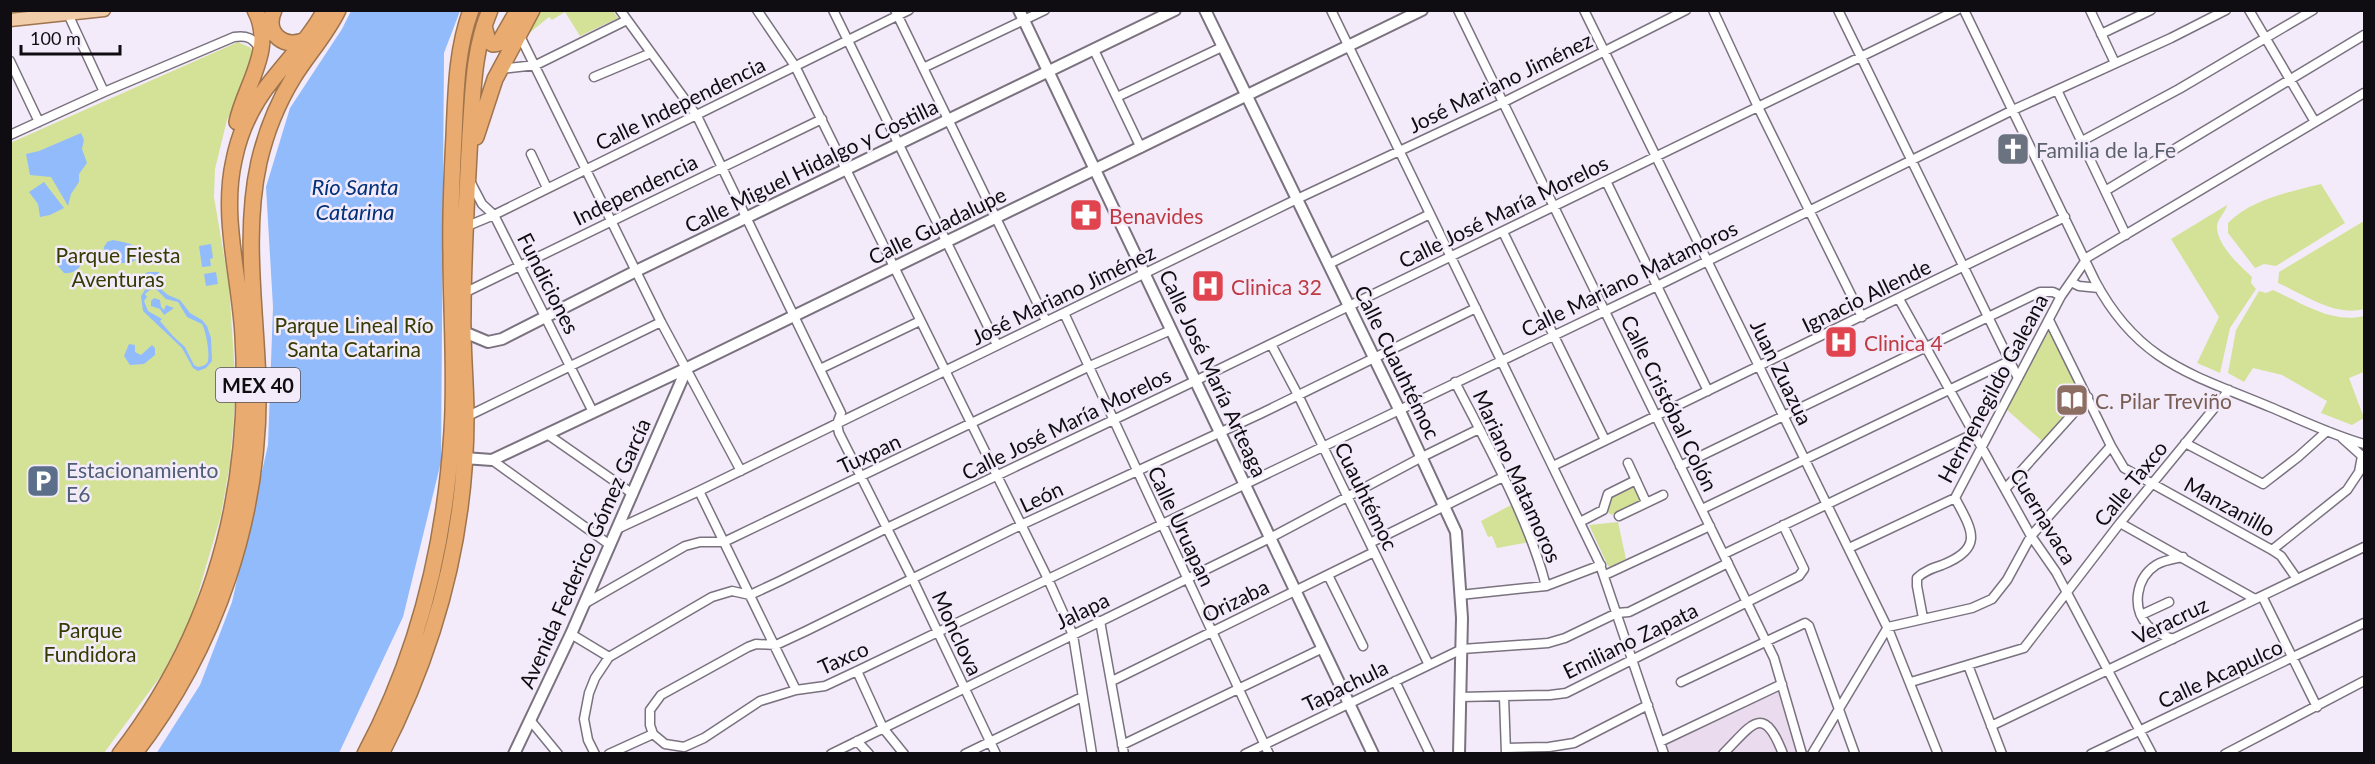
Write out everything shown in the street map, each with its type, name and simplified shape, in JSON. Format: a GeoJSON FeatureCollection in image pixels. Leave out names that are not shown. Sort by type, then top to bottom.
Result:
{"type":"FeatureCollection","features":[{"type":"Feature","properties":{"kind":"highway"},"geometry":{"type":"LineString","coordinates":[[237,144],[237,119],[257,69],[260,51],[260,24],[255,10]]}},
{"type":"Feature","properties":{"kind":"highway"},"geometry":{"type":"LineString","coordinates":[[274,10],[271,27],[278,38],[294,44],[307,39]]}},
{"type":"Feature","properties":{"kind":"highway","name":"MEX 40"},"geometry":{"type":"LineString","coordinates":[[120,753],[156,702],[189,643],[214,580],[236,495],[243,438],[245,395],[240,304],[231,225],[230,187],[237,144],[251,111],[266,88],[307,39],[325,10]]}},
{"type":"Feature","properties":{"kind":"highway","name":"MEX 40"},"geometry":{"type":"LineString","coordinates":[[135,753],[168,707],[201,647],[219,605],[240,540],[249,496],[257,428],[258,382],[252,234],[254,190],[268,129],[294,77],[338,10]]}},
{"type":"Feature","properties":{"kind":"highway"},"geometry":{"type":"LineString","coordinates":[[371,750],[379,725],[402,673],[428,598],[446,496],[451,445],[450,217],[456,85],[461,45],[471,10]]}},
{"type":"Feature","properties":{"kind":"highway"},"geometry":{"type":"LineString","coordinates":[[371,750],[412,689],[428,648],[444,592],[458,526],[466,417],[464,293],[468,168],[477,56],[490,10]]}},
{"type":"Feature","properties":{"kind":"highway"},"geometry":{"type":"LineString","coordinates":[[484,26],[488,41],[493,44],[499,42],[518,10]]}},
{"type":"Feature","properties":{"kind":"highway"},"geometry":{"type":"LineString","coordinates":[[468,168],[489,94],[532,10]]}},
{"type":"Feature","properties":{"kind":"highway"},"geometry":{"type":"LineString","coordinates":[[231,225],[237,177],[252,131],[276,92],[294,77]]}},
{"type":"Feature","properties":{"kind":"highway"},"geometry":{"type":"LineString","coordinates":[[451,445],[465,394]]}},
{"type":"Feature","properties":{"kind":"highway"},"geometry":{"type":"LineString","coordinates":[[379,725],[412,689]]}},
{"type":"Feature","properties":{"kind":"main road"},"geometry":{"type":"LineString","coordinates":[[10,20],[104,10]]}},
{"type":"Feature","properties":{"kind":"street","name":"Monclova"},"geometry":{"type":"LineString","coordinates":[[620,10],[697,116],[841,413],[837,424],[839,433],[996,753]]}},
{"type":"Feature","properties":{"kind":"street"},"geometry":{"type":"LineString","coordinates":[[757,10],[795,66],[1048,579],[1073,635],[1092,753]]}},
{"type":"Feature","properties":{"kind":"street"},"geometry":{"type":"LineString","coordinates":[[832,10],[997,345]]}},
{"type":"Feature","properties":{"kind":"street","name":"Calle Independencia"},"geometry":{"type":"LineString","coordinates":[[465,227],[697,116],[847,41],[896,13],[909,10]]}},
{"type":"Feature","properties":{"kind":"street"},"geometry":{"type":"LineString","coordinates":[[923,68],[1021,16],[1045,10]]}},
{"type":"Feature","properties":{"kind":"street","name":"Calle Miguel Hidalgo y Costilla"},"geometry":{"type":"LineString","coordinates":[[464,332],[482,340],[495,341],[546,318],[1175,10]]}},
{"type":"Feature","properties":{"kind":"street","name":"Calle Cuauhtémoc"},"geometry":{"type":"LineString","coordinates":[[1205,10],[1399,409],[1456,532],[1462,649],[1459,753]]}},
{"type":"Feature","properties":{"kind":"street"},"geometry":{"type":"LineString","coordinates":[[1331,10],[1601,565],[1664,753]]}},
{"type":"Feature","properties":{"kind":"street","name":"Calle Guadalupe"},"geometry":{"type":"LineString","coordinates":[[464,458],[492,460],[946,243],[1422,10]]}},
{"type":"Feature","properties":{"kind":"street","name":"Calle Cristóbal Colón"},"geometry":{"type":"LineString","coordinates":[[1458,10],[1766,641],[1803,753]]}},
{"type":"Feature","properties":{"kind":"street","name":"Juan Zuazua"},"geometry":{"type":"LineString","coordinates":[[1584,10],[1888,627],[1938,753]]}},
{"type":"Feature","properties":{"kind":"street","name":"José Mariano Jiménez"},"geometry":{"type":"LineString","coordinates":[[617,529],[741,471],[1298,199],[1504,102],[1686,10]]}},
{"type":"Feature","properties":{"kind":"street"},"geometry":{"type":"LineString","coordinates":[[1713,10],[1758,107],[1862,317]]}},
{"type":"Feature","properties":{"kind":"street"},"geometry":{"type":"LineString","coordinates":[[1838,10],[2018,378]]}},
{"type":"Feature","properties":{"kind":"street","name":"Calle José María Morelos"},"geometry":{"type":"LineString","coordinates":[[594,753],[588,740],[584,718],[592,686],[609,657],[712,597],[732,591],[750,595],[1957,10]]}},
{"type":"Feature","properties":{"kind":"street"},"geometry":{"type":"LineString","coordinates":[[1964,10],[2099,288],[2122,324],[2152,351],[2194,375],[2327,431],[2364,444]]}},
{"type":"Feature","properties":{"kind":"street"},"geometry":{"type":"LineString","coordinates":[[2090,10],[2115,63]]}},
{"type":"Feature","properties":{"kind":"street"},"geometry":{"type":"LineString","coordinates":[[2101,34],[2151,10]]}},
{"type":"Feature","properties":{"kind":"street"},"geometry":{"type":"LineString","coordinates":[[2249,10],[2264,39],[2315,122]]}},
{"type":"Feature","properties":{"kind":"street"},"geometry":{"type":"LineString","coordinates":[[2082,141],[2313,10]]}},
{"type":"Feature","properties":{"kind":"street","name":"Calle Mariano Matamoros"},"geometry":{"type":"LineString","coordinates":[[1048,579],[1657,286],[1911,159],[2220,12]]}},
{"type":"Feature","properties":{"kind":"street"},"geometry":{"type":"LineString","coordinates":[[896,13],[1046,321]]}},
{"type":"Feature","properties":{"kind":"street"},"geometry":{"type":"LineString","coordinates":[[68,14],[104,92]]}},
{"type":"Feature","properties":{"kind":"street","name":"Calle José María Arteaga"},"geometry":{"type":"LineString","coordinates":[[1021,16],[1374,753]]}},
{"type":"Feature","properties":{"kind":"street"},"geometry":{"type":"LineString","coordinates":[[500,69],[536,66],[627,20]]}},
{"type":"Feature","properties":{"kind":"street"},"geometry":{"type":"LineString","coordinates":[[519,33],[636,272],[741,471]]}},
{"type":"Feature","properties":{"kind":"street"},"geometry":{"type":"LineString","coordinates":[[2105,191],[2364,35]]}},
{"type":"Feature","properties":{"kind":"street"},"geometry":{"type":"LineString","coordinates":[[10,135],[234,37],[243,36],[252,39],[260,51]]}},
{"type":"Feature","properties":{"kind":"street"},"geometry":{"type":"LineString","coordinates":[[1117,97],[1222,47]]}},
{"type":"Feature","properties":{"kind":"street"},"geometry":{"type":"LineString","coordinates":[[1094,50],[1141,148]]}},
{"type":"Feature","properties":{"kind":"street"},"geometry":{"type":"LineString","coordinates":[[594,76],[651,53]]}},
{"type":"Feature","properties":{"kind":"street"},"geometry":{"type":"LineString","coordinates":[[10,61],[39,122]]}},
{"type":"Feature","properties":{"kind":"street"},"geometry":{"type":"LineString","coordinates":[[2057,90],[2126,234]]}},
{"type":"Feature","properties":{"kind":"street"},"geometry":{"type":"LineString","coordinates":[[2085,259],[2364,93]]}},
{"type":"Feature","properties":{"kind":"street","name":"Independencia"},"geometry":{"type":"LineString","coordinates":[[464,293],[822,119]]}},
{"type":"Feature","properties":{"kind":"street"},"geometry":{"type":"LineString","coordinates":[[531,154],[547,188]]}},
{"type":"Feature","properties":{"kind":"street","name":"Fundiciones"},"geometry":{"type":"LineString","coordinates":[[468,168],[482,204],[494,215],[593,412]]}},
{"type":"Feature","properties":{"kind":"street"},"geometry":{"type":"LineString","coordinates":[[1606,181],[1708,391]]}},
{"type":"Feature","properties":{"kind":"street"},"geometry":{"type":"LineString","coordinates":[[1329,264],[1430,214]]}},
{"type":"Feature","properties":{"kind":"street","name":"Ignacio Allende"},"geometry":{"type":"LineString","coordinates":[[1553,466],[2065,217]]}},
{"type":"Feature","properties":{"kind":"street"},"geometry":{"type":"LineString","coordinates":[[1503,232],[1605,440]]}},
{"type":"Feature","properties":{"kind":"street","name":"Hermenegildo Galeana"},"geometry":{"type":"LineString","coordinates":[[1849,548],[1955,498],[2061,296],[2085,259]]}},
{"type":"Feature","properties":{"kind":"street"},"geometry":{"type":"LineString","coordinates":[[2070,282],[2079,286],[2099,288]]}},
{"type":"Feature","properties":{"kind":"street"},"geometry":{"type":"LineString","coordinates":[[1680,466],[2040,292],[2053,292],[2061,296]]}},
{"type":"Feature","properties":{"kind":"street","name":"Cuernavaca"},"geometry":{"type":"LineString","coordinates":[[1899,299],[1976,433],[2031,536],[2067,591],[2152,753]]}},
{"type":"Feature","properties":{"kind":"street","name":"León"},"geometry":{"type":"LineString","coordinates":[[653,734],[650,725],[650,710],[661,695],[748,647],[756,644],[776,645],[1022,525],[1221,433],[1476,308]]}},
{"type":"Feature","properties":{"kind":"street","name":"Calle Uruapan"},"geometry":{"type":"LineString","coordinates":[[1064,313],[1269,753]]}},
{"type":"Feature","properties":{"kind":"street","name":"Manzanillo"},"geometry":{"type":"LineString","coordinates":[[2049,320],[2111,446],[2129,472],[2272,550],[2281,556],[2297,579]]}},
{"type":"Feature","properties":{"kind":"street"},"geometry":{"type":"LineString","coordinates":[[820,369],[921,321]]}},
{"type":"Feature","properties":{"kind":"street"},"geometry":{"type":"LineString","coordinates":[[466,417],[662,322]]}},
{"type":"Feature","properties":{"kind":"street","name":"Tuxpan"},"geometry":{"type":"LineString","coordinates":[[583,604],[685,546],[700,542],[724,542],[1089,366],[1171,330]]}},
{"type":"Feature","properties":{"kind":"street","name":"Cuauhtémoc"},"geometry":{"type":"LineString","coordinates":[[1271,344],[1429,665]]}},
{"type":"Feature","properties":{"kind":"street"},"geometry":{"type":"LineString","coordinates":[[1702,509],[2009,361]]}},
{"type":"Feature","properties":{"kind":"street","name":"Avenida Federico Gómez García"},"geometry":{"type":"LineString","coordinates":[[514,753],[571,634],[687,368]]}},
{"type":"Feature","properties":{"kind":"street","name":"Mariano Matamoros"},"geometry":{"type":"LineString","coordinates":[[1455,382],[1503,477],[1538,555],[1546,586]]}},
{"type":"Feature","properties":{"kind":"street","name":"Calle Taxco"},"geometry":{"type":"LineString","coordinates":[[1911,682],[2022,649],[2120,523],[2229,390]]}},
{"type":"Feature","properties":{"kind":"street"},"geometry":{"type":"LineString","coordinates":[[2006,488],[2088,397]]}},
{"type":"Feature","properties":{"kind":"street","name":"Jalapa"},"geometry":{"type":"LineString","coordinates":[[831,753],[1270,538],[1479,429]]}},
{"type":"Feature","properties":{"kind":"street"},"geometry":{"type":"LineString","coordinates":[[2185,443],[2263,484],[2327,431]]}},
{"type":"Feature","properties":{"kind":"street"},"geometry":{"type":"LineString","coordinates":[[1724,554],[1976,433]]}},
{"type":"Feature","properties":{"kind":"street"},"geometry":{"type":"LineString","coordinates":[[547,434],[633,494]]}},
{"type":"Feature","properties":{"kind":"street"},"geometry":{"type":"LineString","coordinates":[[2272,550],[2347,490],[2359,472],[2363,455],[2338,435]]}},
{"type":"Feature","properties":{"kind":"street"},"geometry":{"type":"LineString","coordinates":[[1812,753],[1888,627],[1972,608],[1992,599],[2002,588],[2031,536],[2111,446]]}},
{"type":"Feature","properties":{"kind":"street"},"geometry":{"type":"LineString","coordinates":[[492,460],[610,545]]}},
{"type":"Feature","properties":{"kind":"street"},"geometry":{"type":"LineString","coordinates":[[1628,463],[1646,502]]}},
{"type":"Feature","properties":{"kind":"street"},"geometry":{"type":"LineString","coordinates":[[1370,543],[1503,477]]}},
{"type":"Feature","properties":{"kind":"street"},"geometry":{"type":"LineString","coordinates":[[1580,522],[1603,510],[1611,492],[1636,480]]}},
{"type":"Feature","properties":{"kind":"street"},"geometry":{"type":"LineString","coordinates":[[699,491],[796,690]]}},
{"type":"Feature","properties":{"kind":"street"},"geometry":{"type":"LineString","coordinates":[[1619,516],[1663,495]]}},
{"type":"Feature","properties":{"kind":"street"},"geometry":{"type":"LineString","coordinates":[[1923,618],[1917,578],[1924,572],[1961,557],[1970,544],[1970,528],[1955,498]]}},
{"type":"Feature","properties":{"kind":"street"},"geometry":{"type":"LineString","coordinates":[[2120,523],[2259,597],[2317,706]]}},
{"type":"Feature","properties":{"kind":"street","name":"Emiliano Zapata"},"geometry":{"type":"LineString","coordinates":[[1460,697],[1566,693],[1747,602],[1804,571],[1784,525]]}},
{"type":"Feature","properties":{"kind":"street"},"geometry":{"type":"LineString","coordinates":[[1605,575],[1710,526]]}},
{"type":"Feature","properties":{"kind":"street","name":"Veracruz"},"geometry":{"type":"LineString","coordinates":[[1991,726],[2364,547]]}},
{"type":"Feature","properties":{"kind":"street","name":"Orizaba"},"geometry":{"type":"LineString","coordinates":[[1112,681],[1374,552]]}},
{"type":"Feature","properties":{"kind":"street"},"geometry":{"type":"LineString","coordinates":[[2173,639],[2146,624],[2141,615],[2137,596],[2140,583],[2146,573],[2163,561],[2183,557]]}},
{"type":"Feature","properties":{"kind":"street"},"geometry":{"type":"LineString","coordinates":[[1462,649],[1548,643],[1565,638],[1617,613],[1629,612],[1728,563]]}},
{"type":"Feature","properties":{"kind":"street"},"geometry":{"type":"LineString","coordinates":[[1460,595],[1546,586],[1601,565]]}},
{"type":"Feature","properties":{"kind":"street"},"geometry":{"type":"LineString","coordinates":[[1328,575],[1363,646]]}},
{"type":"Feature","properties":{"kind":"street","name":"Taxco"},"geometry":{"type":"LineString","coordinates":[[653,734],[665,744],[684,747],[704,738],[760,701],[796,690],[825,686],[1048,579]]}},
{"type":"Feature","properties":{"kind":"street"},"geometry":{"type":"LineString","coordinates":[[2141,615],[2169,602]]}},
{"type":"Feature","properties":{"kind":"street"},"geometry":{"type":"LineString","coordinates":[[1100,621],[1123,749],[1323,648]]}},
{"type":"Feature","properties":{"kind":"street"},"geometry":{"type":"LineString","coordinates":[[1681,682],[1805,623],[1809,626],[1855,753]]}},
{"type":"Feature","properties":{"kind":"street","name":"Calle Acapulco"},"geometry":{"type":"LineString","coordinates":[[2091,753],[2293,659],[2364,623]]}},
{"type":"Feature","properties":{"kind":"street"},"geometry":{"type":"LineString","coordinates":[[571,634],[609,657]]}},
{"type":"Feature","properties":{"kind":"street","name":"Tapachula"},"geometry":{"type":"LineString","coordinates":[[1245,753],[1462,649]]}},
{"type":"Feature","properties":{"kind":"street"},"geometry":{"type":"LineString","coordinates":[[1968,665],[2002,753]]}},
{"type":"Feature","properties":{"kind":"street"},"geometry":{"type":"LineString","coordinates":[[857,672],[883,728],[904,753]]}},
{"type":"Feature","properties":{"kind":"street"},"geometry":{"type":"LineString","coordinates":[[1395,681],[1430,753]]}},
{"type":"Feature","properties":{"kind":"street"},"geometry":{"type":"LineString","coordinates":[[2225,753],[2364,681]]}},
{"type":"Feature","properties":{"kind":"street"},"geometry":{"type":"LineString","coordinates":[[1660,742],[1782,684]]}},
{"type":"Feature","properties":{"kind":"street"},"geometry":{"type":"LineString","coordinates":[[965,753],[1082,697]]}},
{"type":"Feature","properties":{"kind":"street"},"geometry":{"type":"LineString","coordinates":[[1504,697],[1506,751],[1549,750],[1582,740],[1648,705]]}},
{"type":"Feature","properties":{"kind":"street"},"geometry":{"type":"LineString","coordinates":[[530,720],[558,753]]}},
{"type":"Feature","properties":{"kind":"street"},"geometry":{"type":"LineString","coordinates":[[1723,753],[1750,727],[1762,722],[1769,726],[1783,753]]}},
{"type":"Feature","properties":{"kind":"street"},"geometry":{"type":"LineString","coordinates":[[609,753],[653,734]]}},
{"type":"Feature","properties":{"kind":"street"},"geometry":{"type":"LineString","coordinates":[[857,741],[869,753]]}},
{"type":"Feature","properties":{"kind":"shaded area"},"geometry":{"type":"Polygon","coordinates":[[[1782,684],[1803,753],[1663,753],[1660,742],[1782,684]]]}},
{"type":"Feature","properties":{"kind":"green space"},"geometry":{"type":"Polygon","coordinates":[[[541,11],[613,11],[618,18],[580,36],[565,12],[552,20],[549,17],[527,35],[541,11]]]}},
{"type":"Feature","properties":{"kind":"green space","name":"Parque Fiesta Aventuras"},"geometry":{"type":"Polygon","coordinates":[[[238,42],[251,48],[254,63],[227,120],[215,169],[214,197],[229,285],[236,390],[230,463],[221,515],[191,618],[163,673],[104,753],[11,753],[10,143],[238,42]]]}},
{"type":"Feature","properties":{"kind":"green space"},"geometry":{"type":"Polygon","coordinates":[[[2321,184],[2345,223],[2276,266],[2264,264],[2255,268],[2228,233],[2228,223],[2260,202],[2321,184]]]}},
{"type":"Feature","properties":{"kind":"green space"},"geometry":{"type":"Polygon","coordinates":[[[2227,205],[2217,226],[2220,240],[2252,277],[2251,283],[2256,289],[2230,328],[2220,373],[2197,363],[2219,317],[2171,239],[2227,205]]]}},
{"type":"Feature","properties":{"kind":"green space"},"geometry":{"type":"Polygon","coordinates":[[[2364,221],[2364,309],[2342,310],[2320,304],[2278,283],[2279,272],[2364,221]]]}},
{"type":"Feature","properties":{"kind":"green space"},"geometry":{"type":"Polygon","coordinates":[[[2273,290],[2329,315],[2352,318],[2364,316],[2364,372],[2349,378],[2364,418],[2352,425],[2321,413],[2327,401],[2282,375],[2253,368],[2244,382],[2228,373],[2236,330],[2259,291],[2266,293],[2273,290]]]}},
{"type":"Feature","properties":{"kind":"green space"},"geometry":{"type":"Polygon","coordinates":[[[2049,331],[2082,397],[2042,441],[2006,409],[2049,331]]]}},
{"type":"Feature","properties":{"kind":"green space"},"geometry":{"type":"Polygon","coordinates":[[[1634,484],[1640,502],[1612,515],[1606,511],[1609,496],[1634,484]]]}},
{"type":"Feature","properties":{"kind":"green space"},"geometry":{"type":"Polygon","coordinates":[[[1511,505],[1530,542],[1497,548],[1492,536],[1488,537],[1481,521],[1511,505]]]}},
{"type":"Feature","properties":{"kind":"green space"},"geometry":{"type":"Polygon","coordinates":[[[1618,522],[1626,559],[1610,567],[1589,525],[1618,522]]]}},
{"type":"Feature","properties":{"kind":"water","name":"Río Santa Catarina"},"geometry":{"type":"Polygon","coordinates":[[[351,11],[460,11],[444,53],[441,462],[403,617],[339,753],[156,754],[200,685],[232,602],[268,445],[273,307],[266,187],[290,108],[342,29],[351,11]]]}},
{"type":"Feature","properties":{"kind":"water"},"geometry":{"type":"Polygon","coordinates":[[[81,133],[84,140],[82,149],[87,163],[79,174],[79,182],[71,194],[68,206],[51,177],[30,175],[26,154],[39,151],[81,133]]]}},
{"type":"Feature","properties":{"kind":"water"},"geometry":{"type":"Polygon","coordinates":[[[44,182],[64,208],[40,217],[38,204],[29,192],[44,182]]]}},
{"type":"Feature","properties":{"kind":"water"},"geometry":{"type":"Polygon","coordinates":[[[113,240],[133,246],[139,257],[131,262],[122,263],[108,257],[104,254],[104,247],[107,242],[113,240]]]}},
{"type":"Feature","properties":{"kind":"water"},"geometry":{"type":"Polygon","coordinates":[[[211,244],[213,258],[210,259],[211,266],[202,267],[199,246],[211,244]]]}},
{"type":"Feature","properties":{"kind":"water"},"geometry":{"type":"Polygon","coordinates":[[[86,253],[89,260],[83,261],[73,272],[64,273],[58,266],[65,254],[82,257],[86,253]]]}},
{"type":"Feature","properties":{"kind":"water"},"geometry":{"type":"Polygon","coordinates":[[[148,272],[159,272],[156,285],[168,295],[180,300],[190,313],[207,326],[211,338],[212,361],[206,368],[198,371],[193,368],[182,348],[143,311],[141,296],[147,287],[140,277],[148,272]],[[151,289],[145,294],[147,297],[144,301],[148,311],[162,319],[160,321],[185,347],[194,365],[198,367],[205,365],[208,360],[208,350],[202,324],[187,317],[178,302],[166,299],[156,289],[151,289]]]}},
{"type":"Feature","properties":{"kind":"water"},"geometry":{"type":"Polygon","coordinates":[[[216,272],[218,284],[206,286],[204,274],[216,272]]]}},
{"type":"Feature","properties":{"kind":"water"},"geometry":{"type":"Polygon","coordinates":[[[154,298],[160,300],[164,310],[166,305],[174,308],[164,315],[160,309],[151,306],[154,298]]]}},
{"type":"Feature","properties":{"kind":"water"},"geometry":{"type":"Polygon","coordinates":[[[129,344],[135,345],[135,352],[141,355],[152,345],[155,348],[155,355],[144,364],[130,365],[124,356],[129,344]]]}},
{"type":"Feature","properties":{"kind":"place","name":"Familia de la Fe"},"geometry":{"type":"Point","coordinates":[2013,149]}},
{"type":"Feature","properties":{"kind":"place","name":"Benavides"},"geometry":{"type":"Point","coordinates":[1086,215]}},
{"type":"Feature","properties":{"kind":"place","name":"Clinica 32"},"geometry":{"type":"Point","coordinates":[1208,286]}},
{"type":"Feature","properties":{"kind":"place","name":"Clinica 4"},"geometry":{"type":"Point","coordinates":[1841,342]}},
{"type":"Feature","properties":{"kind":"place","name":"C. Pilar Treviño"},"geometry":{"type":"Point","coordinates":[2072,400]}},
{"type":"Feature","properties":{"kind":"place","name":"Estacionamiento E6"},"geometry":{"type":"Point","coordinates":[43,481]}},
{"type":"Feature","properties":{"kind":"park label","name":"Parque Lineal Río Santa Catarina"},"geometry":{"type":"Point","coordinates":[354,336]}},
{"type":"Feature","properties":{"kind":"park label","name":"Parque Fundidora"},"geometry":{"type":"Point","coordinates":[90,641]}}]}
